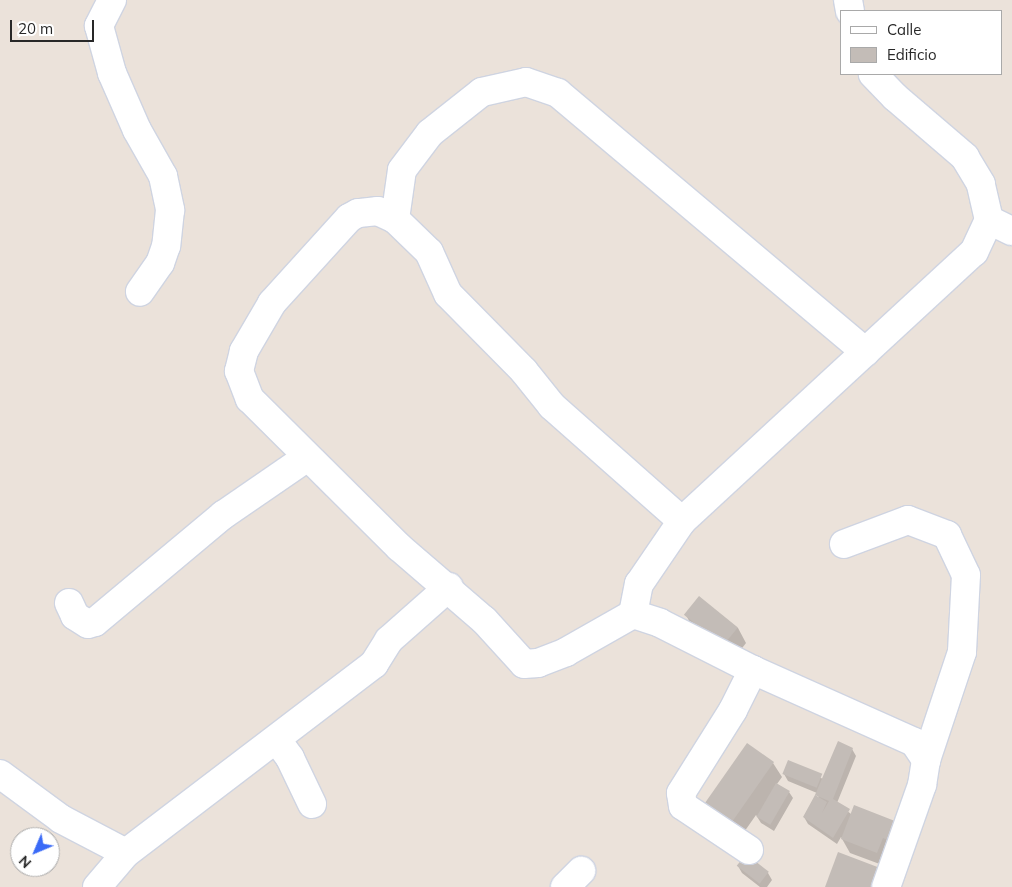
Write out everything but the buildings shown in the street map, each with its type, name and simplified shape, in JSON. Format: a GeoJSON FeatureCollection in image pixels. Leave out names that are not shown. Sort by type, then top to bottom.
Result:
{"type":"FeatureCollection","features":[{"type":"Feature","properties":{"kind":"street"},"geometry":{"type":"LineString","coordinates":[[112,0],[99,26],[112,73],[136,130],[163,176],[170,210],[163,254],[140,292]]}},
{"type":"Feature","properties":{"kind":"street"},"geometry":{"type":"LineString","coordinates":[[633,614],[639,584],[682,522],[1001,225],[981,184],[965,157],[895,97],[873,75]]}},
{"type":"Feature","properties":{"kind":"street"},"geometry":{"type":"LineString","coordinates":[[395,219],[402,170],[430,133],[482,92],[526,82],[558,93],[866,352]]}},
{"type":"Feature","properties":{"kind":"street"},"geometry":{"type":"LineString","coordinates":[[682,522],[552,406],[524,371],[448,294],[429,252],[395,219],[378,210],[369,210],[349,218],[272,304],[244,351],[239,371],[250,399],[306,458],[399,547],[449,587],[524,664],[538,663],[566,652],[633,614],[660,622],[753,670],[914,742],[926,760]]}},
{"type":"Feature","properties":{"kind":"street"},"geometry":{"type":"LineString","coordinates":[[69,603],[75,616],[88,624],[95,622],[224,515],[306,458]]}},
{"type":"Feature","properties":{"kind":"street"},"geometry":{"type":"LineString","coordinates":[[844,544],[908,520],[947,535],[966,575],[962,652],[926,760],[922,785],[886,887]]}},
{"type":"Feature","properties":{"kind":"street"},"geometry":{"type":"LineString","coordinates":[[97,887],[126,853],[277,740],[374,664],[389,640],[449,587]]}},
{"type":"Feature","properties":{"kind":"street"},"geometry":{"type":"LineString","coordinates":[[749,850],[683,806],[680,793],[732,710],[753,670]]}},
{"type":"Feature","properties":{"kind":"street"},"geometry":{"type":"LineString","coordinates":[[277,740],[290,758],[312,804]]}},
{"type":"Feature","properties":{"kind":"street"},"geometry":{"type":"LineString","coordinates":[[0,774],[61,819],[126,853]]}}]}
